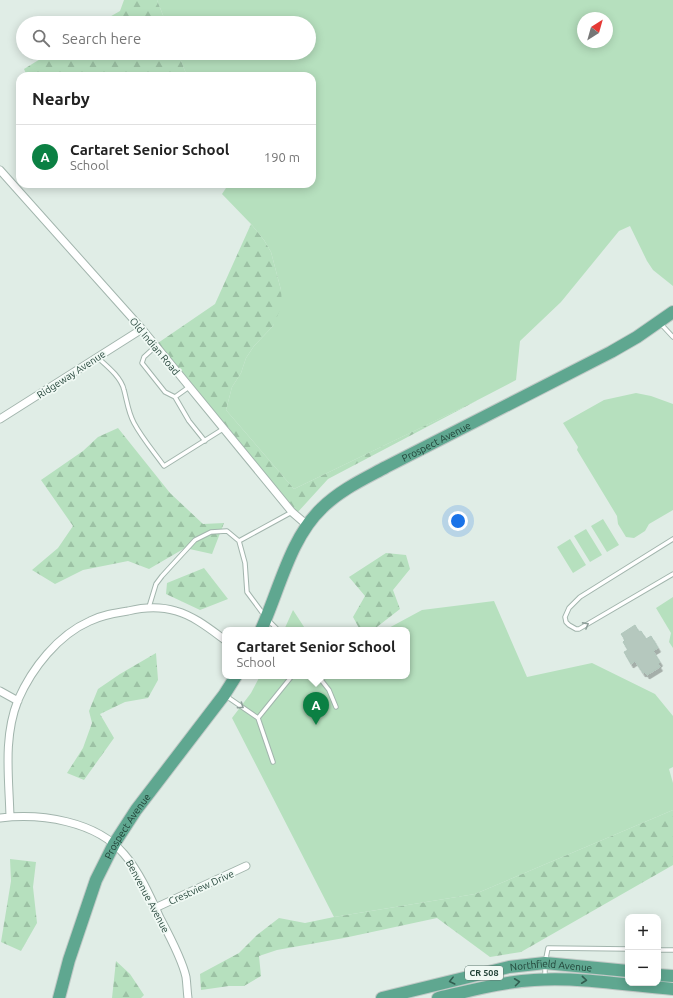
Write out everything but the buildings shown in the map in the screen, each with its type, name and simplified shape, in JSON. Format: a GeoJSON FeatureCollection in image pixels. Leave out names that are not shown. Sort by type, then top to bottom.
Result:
{"type":"FeatureCollection","features":[{"type":"Feature","properties":{"kind":"main road","name":"Prospect Avenue"},"geometry":{"type":"LineString","coordinates":[[262,627],[290,559],[307,525],[332,499],[359,481],[611,352],[660,322],[673,312]]}},
{"type":"Feature","properties":{"kind":"main road","name":"Prospect Avenue"},"geometry":{"type":"LineString","coordinates":[[59,998],[69,960],[96,880],[114,844],[136,810],[224,695],[234,679]]}},
{"type":"Feature","properties":{"kind":"main road","name":"Northfield Avenue"},"geometry":{"type":"LineString","coordinates":[[382,998],[424,993],[509,966],[545,963],[625,971]]}},
{"type":"Feature","properties":{"kind":"main road"},"geometry":{"type":"LineString","coordinates":[[661,975],[673,976]]}},
{"type":"Feature","properties":{"kind":"main road","name":"Northfield Avenue"},"geometry":{"type":"LineString","coordinates":[[444,997],[506,983],[545,979],[567,979],[673,989]]}},
{"type":"Feature","properties":{"kind":"street","name":"Old Indian Road"},"geometry":{"type":"LineString","coordinates":[[0,170],[16,188]]}},
{"type":"Feature","properties":{"kind":"street","name":"Old Indian Road"},"geometry":{"type":"LineString","coordinates":[[16,188],[142,329],[292,512],[307,525]]}},
{"type":"Feature","properties":{"kind":"street","name":"Ridgeway Avenue"},"geometry":{"type":"LineString","coordinates":[[0,419],[142,329]]}},
{"type":"Feature","properties":{"kind":"street"},"geometry":{"type":"LineString","coordinates":[[10,817],[7,764],[8,743],[18,700],[26,684],[58,643],[74,630],[102,616],[149,607],[176,611],[188,615],[222,638]]}},
{"type":"Feature","properties":{"kind":"street"},"geometry":{"type":"LineString","coordinates":[[0,691],[18,700]]}},
{"type":"Feature","properties":{"kind":"street","name":"Benvenue Avenue"},"geometry":{"type":"LineString","coordinates":[[0,818],[45,817],[62,820],[89,829],[114,844],[131,864],[155,908],[183,968],[188,998]]}},
{"type":"Feature","properties":{"kind":"street","name":"Crestview Drive"},"geometry":{"type":"LineString","coordinates":[[155,908],[246,866]]}},
{"type":"Feature","properties":{"kind":"lane"},"geometry":{"type":"LineString","coordinates":[[660,322],[673,338]]}},
{"type":"Feature","properties":{"kind":"lane"},"geometry":{"type":"LineString","coordinates":[[156,346],[144,357],[142,363],[165,392],[175,397],[188,422],[205,441]]}},
{"type":"Feature","properties":{"kind":"lane"},"geometry":{"type":"LineString","coordinates":[[97,357],[119,380],[124,389],[125,397],[134,422],[164,466],[224,429]]}},
{"type":"Feature","properties":{"kind":"lane"},"geometry":{"type":"LineString","coordinates":[[175,397],[189,387]]}},
{"type":"Feature","properties":{"kind":"lane"},"geometry":{"type":"LineString","coordinates":[[239,541],[292,512]]}},
{"type":"Feature","properties":{"kind":"lane"},"geometry":{"type":"LineString","coordinates":[[149,607],[156,584],[195,540],[210,532],[227,531],[239,541],[245,563],[247,592],[266,618],[275,627]]}},
{"type":"Feature","properties":{"kind":"lane"},"geometry":{"type":"LineString","coordinates":[[673,539],[580,597],[569,608],[565,617],[566,622],[576,629],[579,629],[673,574]]}},
{"type":"Feature","properties":{"kind":"lane"},"geometry":{"type":"LineString","coordinates":[[258,718],[290,679]]}},
{"type":"Feature","properties":{"kind":"lane"},"geometry":{"type":"LineString","coordinates":[[320,679],[329,690],[336,707]]}},
{"type":"Feature","properties":{"kind":"lane"},"geometry":{"type":"LineString","coordinates":[[224,695],[258,718],[272,762]]}},
{"type":"Feature","properties":{"kind":"lane"},"geometry":{"type":"LineString","coordinates":[[545,979],[545,963],[548,948],[625,949]]}},
{"type":"Feature","properties":{"kind":"lane"},"geometry":{"type":"LineString","coordinates":[[661,950],[673,950]]}},
{"type":"Feature","properties":{"kind":"green space"},"geometry":{"type":"Polygon","coordinates":[[[124,0],[157,0],[163,16],[111,16],[120,11],[124,0]]]}},
{"type":"Feature","properties":{"kind":"green space"},"geometry":{"type":"Polygon","coordinates":[[[157,0],[673,0],[673,286],[653,270],[630,226],[619,231],[561,302],[520,341],[516,380],[470,404],[294,489],[226,410],[232,387],[241,373],[246,358],[254,346],[273,326],[281,290],[271,252],[264,240],[222,194],[226,188],[316,188],[316,72],[185,72],[181,60],[316,60],[316,16],[163,16],[157,0]]]}},
{"type":"Feature","properties":{"kind":"green space"},"geometry":{"type":"Polygon","coordinates":[[[39,60],[181,60],[185,72],[25,72],[24,69],[39,60]]]}},
{"type":"Feature","properties":{"kind":"green space"},"geometry":{"type":"Polygon","coordinates":[[[251,224],[264,240],[271,252],[281,290],[282,305],[273,326],[254,346],[246,358],[241,373],[232,387],[226,410],[294,489],[478,400],[328,479],[297,513],[155,345],[215,304],[251,224]]]}},
{"type":"Feature","properties":{"kind":"green space"},"geometry":{"type":"Polygon","coordinates":[[[636,393],[651,396],[673,404],[673,510],[649,524],[645,531],[634,538],[626,537],[618,524],[617,516],[577,450],[578,447],[563,423],[604,400],[636,393]]]}},
{"type":"Feature","properties":{"kind":"green space"},"geometry":{"type":"Polygon","coordinates":[[[118,428],[170,493],[203,524],[224,523],[212,554],[185,548],[149,569],[128,561],[83,570],[55,584],[32,570],[58,548],[73,526],[41,480],[83,451],[98,437],[118,428]]]}},
{"type":"Feature","properties":{"kind":"green space"},"geometry":{"type":"Polygon","coordinates":[[[603,519],[619,545],[607,552],[591,526],[603,519]]]}},
{"type":"Feature","properties":{"kind":"green space"},"geometry":{"type":"Polygon","coordinates":[[[586,529],[602,555],[590,562],[574,536],[586,529]]]}},
{"type":"Feature","properties":{"kind":"green space"},"geometry":{"type":"Polygon","coordinates":[[[570,539],[586,565],[573,573],[557,547],[570,539]]]}},
{"type":"Feature","properties":{"kind":"green space"},"geometry":{"type":"Polygon","coordinates":[[[386,553],[406,555],[410,569],[393,590],[400,609],[377,627],[358,627],[353,617],[365,596],[349,577],[386,553]]]}},
{"type":"Feature","properties":{"kind":"green space"},"geometry":{"type":"Polygon","coordinates":[[[204,568],[228,599],[200,610],[166,594],[167,583],[204,568]]]}},
{"type":"Feature","properties":{"kind":"green space"},"geometry":{"type":"Polygon","coordinates":[[[673,597],[673,648],[669,642],[671,633],[656,608],[673,597]]]}},
{"type":"Feature","properties":{"kind":"green space"},"geometry":{"type":"Polygon","coordinates":[[[494,601],[527,677],[592,663],[655,694],[673,716],[673,767],[669,769],[673,783],[673,810],[475,894],[334,917],[232,718],[251,693],[258,679],[410,679],[410,627],[391,627],[422,610],[494,601]]]}},
{"type":"Feature","properties":{"kind":"green space"},"geometry":{"type":"Polygon","coordinates":[[[293,610],[304,627],[285,627],[293,610]]]}},
{"type":"Feature","properties":{"kind":"green space"},"geometry":{"type":"Polygon","coordinates":[[[156,653],[158,680],[148,698],[125,702],[100,714],[114,738],[84,780],[67,773],[83,748],[92,723],[89,711],[98,689],[156,653]]]}},
{"type":"Feature","properties":{"kind":"green space"},"geometry":{"type":"Polygon","coordinates":[[[673,810],[673,865],[521,952],[490,957],[437,918],[344,938],[277,950],[259,956],[261,976],[244,986],[229,986],[201,990],[200,974],[239,953],[257,935],[279,918],[305,923],[475,894],[673,810]]]}},
{"type":"Feature","properties":{"kind":"green space"},"geometry":{"type":"Polygon","coordinates":[[[10,859],[36,862],[33,887],[37,923],[21,951],[1,942],[11,881],[10,859]]]}},
{"type":"Feature","properties":{"kind":"green space"},"geometry":{"type":"Polygon","coordinates":[[[116,961],[130,974],[144,995],[141,998],[112,998],[116,961]]]}},
{"type":"Feature","properties":{"kind":"place","name":"Cartaret Senior School"},"geometry":{"type":"Point","coordinates":[316,725]}}]}
